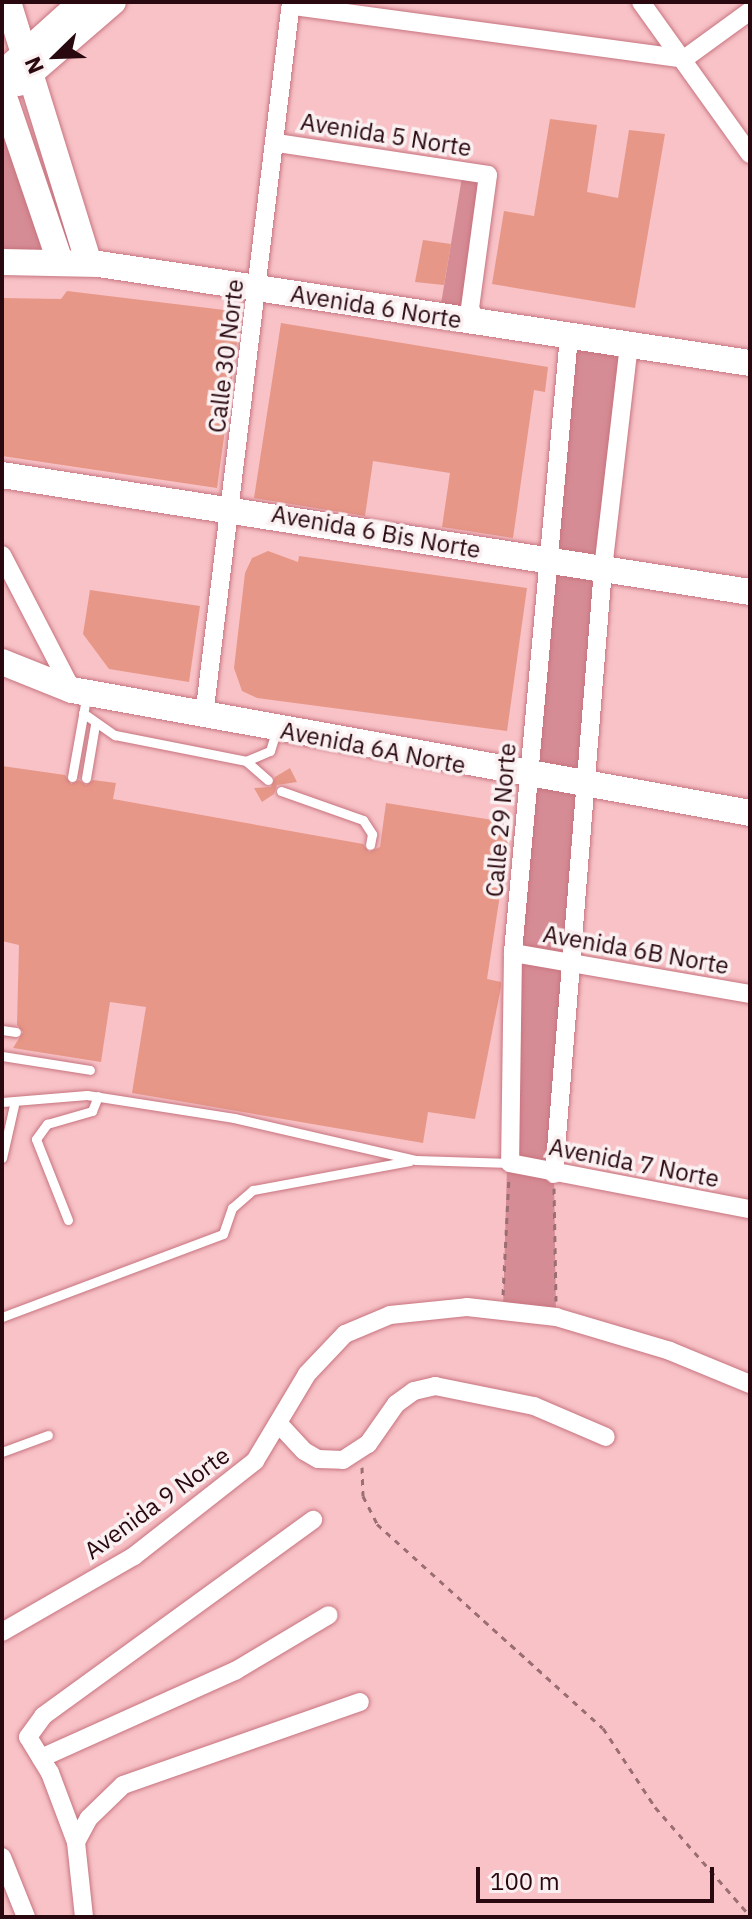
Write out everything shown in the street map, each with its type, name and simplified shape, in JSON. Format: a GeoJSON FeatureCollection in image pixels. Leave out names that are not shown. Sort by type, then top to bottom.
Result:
{"type":"FeatureCollection","features":[{"type":"Feature","properties":{"kind":"main road"},"geometry":{"type":"LineString","coordinates":[[8,2],[89,263]]}},
{"type":"Feature","properties":{"kind":"main road"},"geometry":{"type":"LineString","coordinates":[[60,261],[2,90],[82,2]]}},
{"type":"Feature","properties":{"kind":"main road"},"geometry":{"type":"LineString","coordinates":[[26,64],[113,2]]}},
{"type":"Feature","properties":{"kind":"main road","name":"Avenida 6 Norte"},"geometry":{"type":"LineString","coordinates":[[2,262],[89,263],[467,316],[569,336],[750,363]]}},
{"type":"Feature","properties":{"kind":"main road","name":"Avenida 6 Bis Norte"},"geometry":{"type":"LineString","coordinates":[[2,475],[231,507],[750,592]]}},
{"type":"Feature","properties":{"kind":"main road","name":"Avenida 6A Norte"},"geometry":{"type":"LineString","coordinates":[[2,662],[81,699],[204,716],[529,777],[750,813]]}},
{"type":"Feature","properties":{"kind":"main road"},"geometry":{"type":"LineString","coordinates":[[2,682],[39,678]]}},
{"type":"Feature","properties":{"kind":"street"},"geometry":{"type":"LineString","coordinates":[[641,2],[750,154]]}},
{"type":"Feature","properties":{"kind":"street"},"geometry":{"type":"LineString","coordinates":[[293,4],[684,59],[750,11]]}},
{"type":"Feature","properties":{"kind":"street","name":"Calle 30 Norte"},"geometry":{"type":"LineString","coordinates":[[204,716],[293,4]]}},
{"type":"Feature","properties":{"kind":"street","name":"Avenida 5 Norte"},"geometry":{"type":"LineString","coordinates":[[277,143],[488,175],[467,316]]}},
{"type":"Feature","properties":{"kind":"street","name":"Calle 29 Norte"},"geometry":{"type":"LineString","coordinates":[[510,1163],[513,953],[569,336]]}},
{"type":"Feature","properties":{"kind":"street"},"geometry":{"type":"LineString","coordinates":[[554,1174],[603,569],[629,345]]}},
{"type":"Feature","properties":{"kind":"street"},"geometry":{"type":"LineString","coordinates":[[2,555],[81,699]]}},
{"type":"Feature","properties":{"kind":"street","name":"Avenida 6B Norte"},"geometry":{"type":"LineString","coordinates":[[513,953],[750,994]]}},
{"type":"Feature","properties":{"kind":"street","name":"Avenida 7 Norte"},"geometry":{"type":"LineString","coordinates":[[510,1163],[554,1174],[750,1209]]}},
{"type":"Feature","properties":{"kind":"street","name":"Avenida 9 Norte"},"geometry":{"type":"LineString","coordinates":[[2,1632],[146,1547],[255,1461],[307,1374],[345,1334],[362,1324],[423,1309],[503,1310],[556,1317],[670,1351],[750,1384]]}},
{"type":"Feature","properties":{"kind":"street"},"geometry":{"type":"LineString","coordinates":[[278,1423],[318,1459],[333,1462],[361,1451],[396,1404],[414,1391],[435,1386],[534,1406],[606,1437]]}},
{"type":"Feature","properties":{"kind":"street"},"geometry":{"type":"LineString","coordinates":[[84,1917],[76,1842],[41,1758],[28,1737],[43,1716],[313,1520]]}},
{"type":"Feature","properties":{"kind":"street"},"geometry":{"type":"LineString","coordinates":[[41,1758],[235,1671],[329,1615]]}},
{"type":"Feature","properties":{"kind":"street"},"geometry":{"type":"LineString","coordinates":[[76,1842],[89,1818],[123,1785],[360,1702]]}},
{"type":"Feature","properties":{"kind":"street"},"geometry":{"type":"LineString","coordinates":[[2,1857],[26,1917]]}},
{"type":"Feature","properties":{"kind":"lane"},"geometry":{"type":"LineString","coordinates":[[81,699],[95,725],[86,778]]}},
{"type":"Feature","properties":{"kind":"lane"},"geometry":{"type":"LineString","coordinates":[[72,777],[81,699]]}},
{"type":"Feature","properties":{"kind":"lane"},"geometry":{"type":"LineString","coordinates":[[95,725],[126,738],[246,761],[268,780]]}},
{"type":"Feature","properties":{"kind":"lane"},"geometry":{"type":"LineString","coordinates":[[246,761],[270,751],[275,729]]}},
{"type":"Feature","properties":{"kind":"lane"},"geometry":{"type":"LineString","coordinates":[[281,791],[363,820],[372,834],[370,845]]}},
{"type":"Feature","properties":{"kind":"lane"},"geometry":{"type":"LineString","coordinates":[[2,1030],[16,1032]]}},
{"type":"Feature","properties":{"kind":"lane"},"geometry":{"type":"LineString","coordinates":[[2,1056],[90,1070]]}},
{"type":"Feature","properties":{"kind":"lane"},"geometry":{"type":"LineString","coordinates":[[2,1102],[14,1105],[98,1096],[234,1118],[416,1160],[510,1163]]}},
{"type":"Feature","properties":{"kind":"lane"},"geometry":{"type":"LineString","coordinates":[[68,1220],[36,1139],[47,1124],[92,1111],[98,1096]]}},
{"type":"Feature","properties":{"kind":"lane"},"geometry":{"type":"LineString","coordinates":[[2,1158],[14,1105]]}},
{"type":"Feature","properties":{"kind":"lane"},"geometry":{"type":"LineString","coordinates":[[2,1317],[223,1234],[232,1208],[253,1190],[416,1160]]}},
{"type":"Feature","properties":{"kind":"lane"},"geometry":{"type":"LineString","coordinates":[[2,1452],[48,1435]]}},
{"type":"Feature","properties":{"kind":"path"},"geometry":{"type":"LineString","coordinates":[[503,1310],[510,1163]]}},
{"type":"Feature","properties":{"kind":"path"},"geometry":{"type":"LineString","coordinates":[[554,1174],[556,1317]]}},
{"type":"Feature","properties":{"kind":"path"},"geometry":{"type":"LineString","coordinates":[[361,1451],[363,1496],[377,1524],[603,1728],[655,1807],[750,1916]]}},
{"type":"Feature","properties":{"kind":"shaded area"},"geometry":{"type":"Polygon","coordinates":[[[2,98],[58,250],[2,262],[2,98]]]}},
{"type":"Feature","properties":{"kind":"shaded area"},"geometry":{"type":"Polygon","coordinates":[[[463,171],[488,175],[470,309],[439,316],[463,171]]]}},
{"type":"Feature","properties":{"kind":"shaded area"},"geometry":{"type":"Polygon","coordinates":[[[569,336],[629,345],[554,1174],[556,1317],[503,1310],[513,953],[569,336]]]}},
{"type":"Feature","properties":{"kind":"building"},"geometry":{"type":"Polygon","coordinates":[[[550,119],[597,125],[587,192],[618,198],[629,130],[665,134],[635,308],[492,284],[504,211],[534,216],[550,119]]]}},
{"type":"Feature","properties":{"kind":"building"},"geometry":{"type":"Polygon","coordinates":[[[423,240],[451,244],[444,285],[415,282],[423,240]]]}},
{"type":"Feature","properties":{"kind":"building"},"geometry":{"type":"Polygon","coordinates":[[[67,291],[241,312],[217,488],[2,456],[2,298],[61,299],[67,291]]]}},
{"type":"Feature","properties":{"kind":"building"},"geometry":{"type":"Polygon","coordinates":[[[281,323],[548,367],[545,392],[534,390],[513,538],[442,527],[450,473],[373,461],[365,516],[254,498],[281,323]]]}},
{"type":"Feature","properties":{"kind":"building"},"geometry":{"type":"Polygon","coordinates":[[[268,551],[298,562],[299,556],[527,588],[507,731],[257,698],[242,691],[234,668],[245,573],[252,558],[268,551]]]}},
{"type":"Feature","properties":{"kind":"building"},"geometry":{"type":"Polygon","coordinates":[[[90,590],[200,606],[189,682],[109,669],[83,634],[90,590]]]}},
{"type":"Feature","properties":{"kind":"building"},"geometry":{"type":"Polygon","coordinates":[[[2,766],[65,775],[71,784],[79,780],[86,785],[93,780],[116,783],[113,799],[363,844],[369,852],[380,847],[386,803],[511,823],[487,979],[501,982],[501,987],[475,1119],[428,1112],[423,1143],[132,1093],[146,1007],[110,1002],[101,1062],[13,1048],[23,1032],[17,1025],[19,945],[2,941],[2,766]]]}},
{"type":"Feature","properties":{"kind":"building"},"geometry":{"type":"Polygon","coordinates":[[[290,768],[297,782],[277,785],[274,794],[262,802],[254,788],[271,787],[275,777],[290,768]]]}}]}
